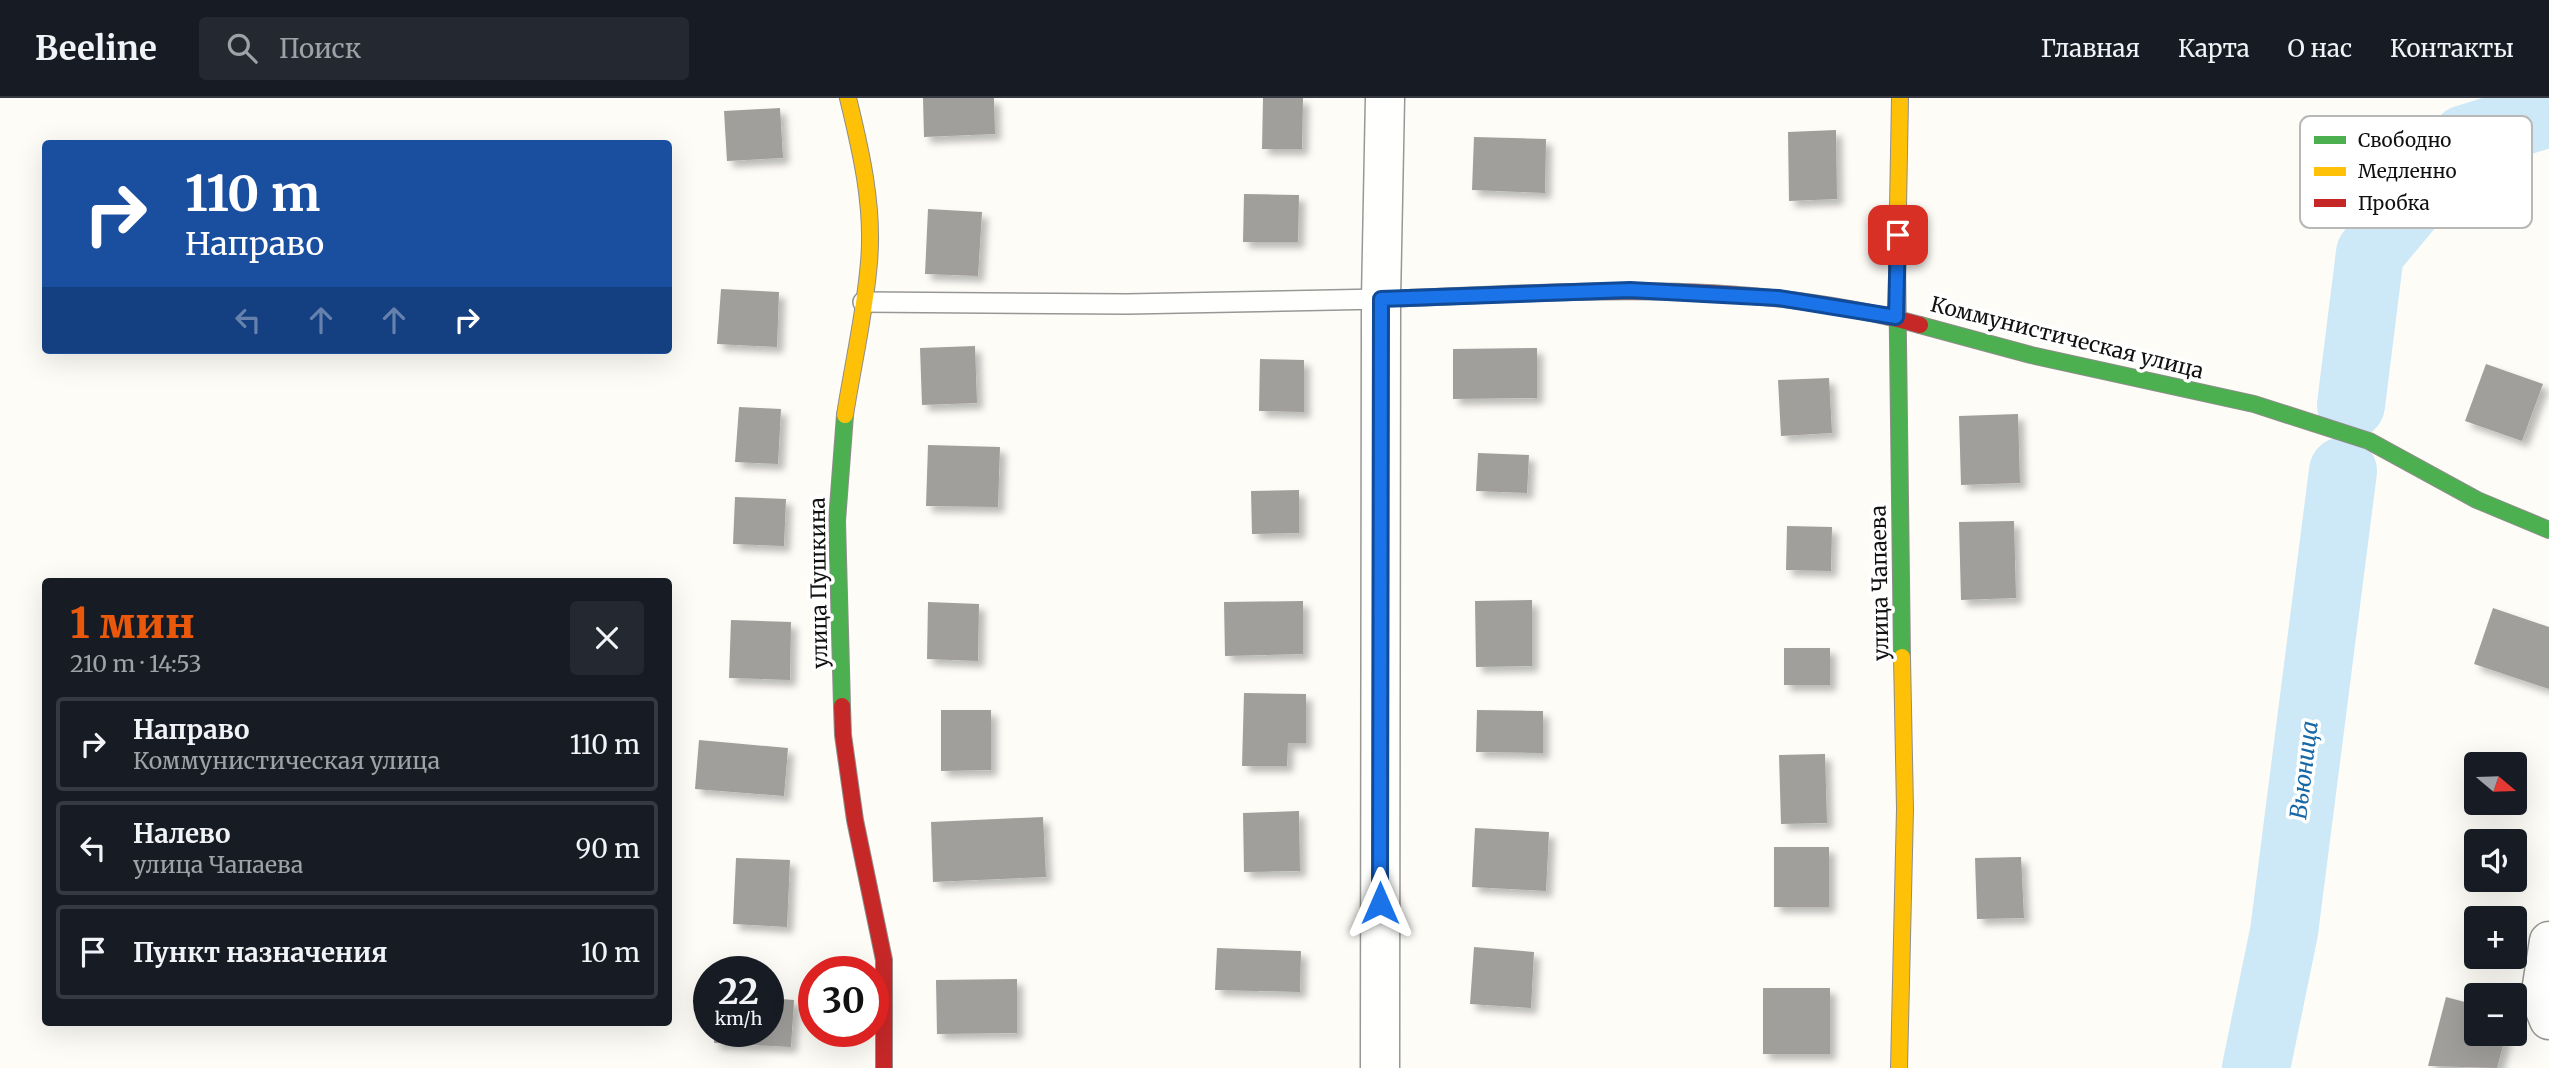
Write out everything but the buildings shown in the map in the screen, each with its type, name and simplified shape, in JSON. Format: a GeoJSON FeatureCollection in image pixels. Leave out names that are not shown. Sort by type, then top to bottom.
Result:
{"type":"FeatureCollection","features":[{"type":"Feature","properties":{"kind":"street","name":"улица Пушкина"},"geometry":{"type":"LineString","coordinates":[[848,98],[862,157],[869,223],[869,261],[845,417],[836,521],[843,735],[855,820],[884,960],[884,1068]]}},
{"type":"Feature","properties":{"kind":"street"},"geometry":{"type":"LineString","coordinates":[[1380,1068],[1381,299],[1385,98]]}},
{"type":"Feature","properties":{"kind":"street","name":"улица Чапаева"},"geometry":{"type":"LineString","coordinates":[[1899,1068],[1905,809],[1896,317],[1900,98]]}},
{"type":"Feature","properties":{"kind":"street","name":"Коммунистическая улица"},"geometry":{"type":"LineString","coordinates":[[1381,299],[1630,290],[1778,298],[1896,317],[2031,355],[2254,404],[2343,433],[2369,442],[2477,500],[2549,530]]}},
{"type":"Feature","properties":{"kind":"street"},"geometry":{"type":"LineString","coordinates":[[2549,942],[2540,998],[2549,1020]]}},
{"type":"Feature","properties":{"kind":"lane"},"geometry":{"type":"LineString","coordinates":[[863,302],[1127,304],[1381,299]]}},
{"type":"Feature","properties":{"kind":"waterway","name":"Вьюница"},"geometry":{"type":"LineString","coordinates":[[2532,118],[2549,113]]}},
{"type":"Feature","properties":{"kind":"waterway","name":"Вьюница"},"geometry":{"type":"LineString","coordinates":[[2351,405],[2370,253],[2391,228]]}},
{"type":"Feature","properties":{"kind":"waterway","name":"Вьюница"},"geometry":{"type":"LineString","coordinates":[[2256,1068],[2284,932],[2343,471]]}},
{"type":"Feature","properties":{"kind":"traffic: fast"},"geometry":{"type":"LineString","coordinates":[[1897,263],[1902,657]]}},
{"type":"Feature","properties":{"kind":"traffic: fast"},"geometry":{"type":"LineString","coordinates":[[1920,325],[2031,355],[2254,404],[2369,441],[2477,500],[2549,530]]}},
{"type":"Feature","properties":{"kind":"traffic: fast"},"geometry":{"type":"LineString","coordinates":[[842,706],[837,521],[845,415]]}},
{"type":"Feature","properties":{"kind":"traffic: slow"},"geometry":{"type":"LineString","coordinates":[[845,415],[865,300],[870,241],[865,179],[848,98]]}},
{"type":"Feature","properties":{"kind":"traffic: slow"},"geometry":{"type":"LineString","coordinates":[[1897,263],[1900,98]]}},
{"type":"Feature","properties":{"kind":"traffic: slow"},"geometry":{"type":"LineString","coordinates":[[1899,1068],[1905,809],[1902,657]]}},
{"type":"Feature","properties":{"kind":"traffic: jam"},"geometry":{"type":"LineString","coordinates":[[1381,299],[1584,292],[1720,294],[1787,299],[1920,325]]}},
{"type":"Feature","properties":{"kind":"traffic: jam"},"geometry":{"type":"LineString","coordinates":[[842,706],[843,735],[855,820],[884,960],[884,1068]]}},
{"type":"Feature","properties":{"kind":"route"},"geometry":{"type":"LineString","coordinates":[[1380,903],[1381,299],[1630,290],[1778,298],[1896,317],[1898,235]]}}]}
